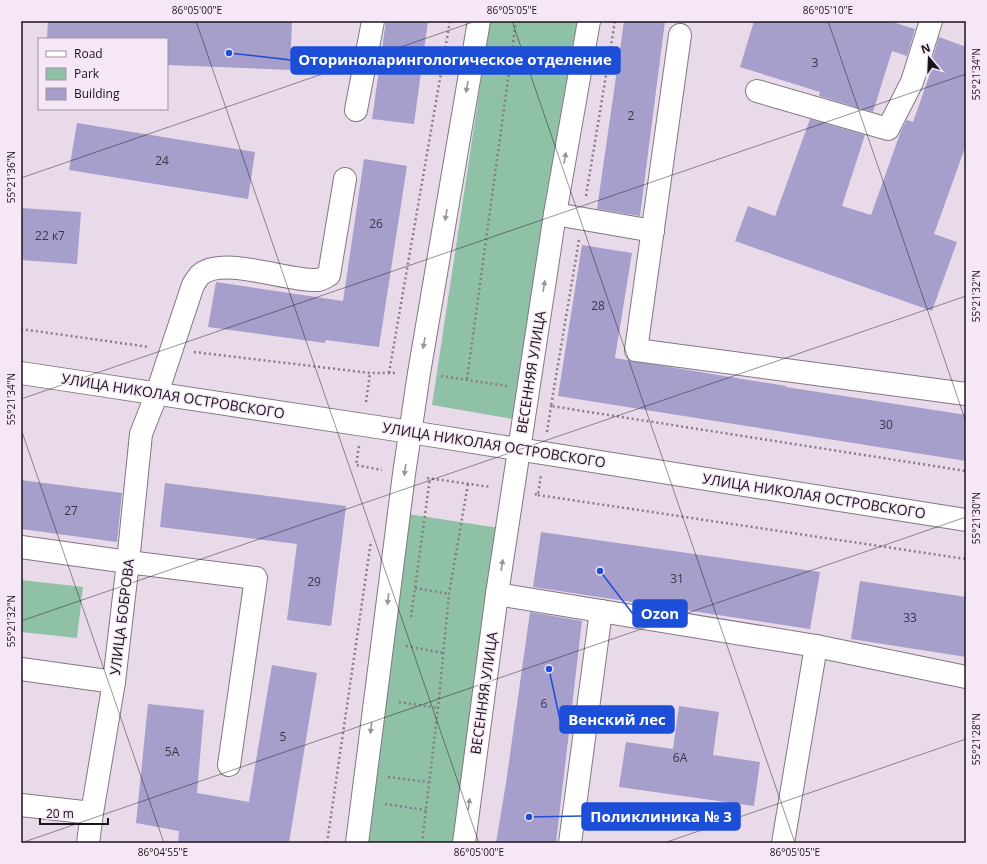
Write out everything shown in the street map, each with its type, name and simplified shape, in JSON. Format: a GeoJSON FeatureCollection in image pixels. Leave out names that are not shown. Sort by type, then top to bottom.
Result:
{"type":"FeatureCollection","features":[{"type":"Feature","properties":{"kind":"street"},"geometry":{"type":"LineString","coordinates":[[356,110],[373,21]]}},
{"type":"Feature","properties":{"kind":"street"},"geometry":{"type":"LineString","coordinates":[[357,843],[410,432],[479,21]]}},
{"type":"Feature","properties":{"kind":"street","name":"ВЕСЕННЯЯ УЛИЦА"},"geometry":{"type":"LineString","coordinates":[[464,843],[497,594],[519,449],[555,214],[589,21]]}},
{"type":"Feature","properties":{"kind":"street"},"geometry":{"type":"LineString","coordinates":[[757,91],[888,129],[912,82],[931,21]]}},
{"type":"Feature","properties":{"kind":"street"},"geometry":{"type":"LineString","coordinates":[[680,35],[636,350],[966,394]]}},
{"type":"Feature","properties":{"kind":"street","name":"УЛИЦА БОБРОВА"},"geometry":{"type":"LineString","coordinates":[[88,843],[114,682],[141,434],[157,394],[193,284],[201,274],[214,269],[242,268],[297,278],[319,280],[328,275],[346,179]]}},
{"type":"Feature","properties":{"kind":"street"},"geometry":{"type":"LineString","coordinates":[[555,214],[653,231]]}},
{"type":"Feature","properties":{"kind":"street","name":"УЛИЦА НИКОЛАЯ ОСТРОВСКОГО"},"geometry":{"type":"LineString","coordinates":[[21,373],[410,432],[966,520]]}},
{"type":"Feature","properties":{"kind":"street"},"geometry":{"type":"LineString","coordinates":[[21,547],[256,578],[229,765]]}},
{"type":"Feature","properties":{"kind":"street"},"geometry":{"type":"LineString","coordinates":[[497,594],[816,646],[966,677]]}},
{"type":"Feature","properties":{"kind":"street"},"geometry":{"type":"LineString","coordinates":[[570,843],[601,611]]}},
{"type":"Feature","properties":{"kind":"street"},"geometry":{"type":"LineString","coordinates":[[784,843],[816,646]]}},
{"type":"Feature","properties":{"kind":"street"},"geometry":{"type":"LineString","coordinates":[[21,669],[114,682]]}},
{"type":"Feature","properties":{"kind":"street"},"geometry":{"type":"LineString","coordinates":[[21,805],[92,813]]}},
{"type":"Feature","properties":{"kind":"path"},"geometry":{"type":"LineString","coordinates":[[389,373],[450,21]]}},
{"type":"Feature","properties":{"kind":"path"},"geometry":{"type":"LineString","coordinates":[[467,380],[516,21]]}},
{"type":"Feature","properties":{"kind":"path"},"geometry":{"type":"LineString","coordinates":[[615,21],[551,406],[966,472]]}},
{"type":"Feature","properties":{"kind":"path"},"geometry":{"type":"LineString","coordinates":[[21,329],[370,373]]}},
{"type":"Feature","properties":{"kind":"path"},"geometry":{"type":"LineString","coordinates":[[380,477],[381,470]]}},
{"type":"Feature","properties":{"kind":"path"},"geometry":{"type":"LineString","coordinates":[[422,843],[438,708],[449,594],[468,484]]}},
{"type":"Feature","properties":{"kind":"path"},"geometry":{"type":"LineString","coordinates":[[538,494],[966,559]]}},
{"type":"Feature","properties":{"kind":"path"},"geometry":{"type":"LineString","coordinates":[[327,843],[371,540]]}},
{"type":"Feature","properties":{"kind":"path"},"geometry":{"type":"LineString","coordinates":[[415,588],[449,594]]}},
{"type":"Feature","properties":{"kind":"path"},"geometry":{"type":"LineString","coordinates":[[406,646],[443,653]]}},
{"type":"Feature","properties":{"kind":"path"},"geometry":{"type":"LineString","coordinates":[[399,702],[438,708]]}},
{"type":"Feature","properties":{"kind":"path"},"geometry":{"type":"LineString","coordinates":[[387,777],[429,782]]}},
{"type":"Feature","properties":{"kind":"path"},"geometry":{"type":"LineString","coordinates":[[386,804],[426,810]]}},
{"type":"Feature","properties":{"kind":"green space"},"geometry":{"type":"Polygon","coordinates":[[[490,21],[586,21],[530,422],[432,405],[490,21]]]}},
{"type":"Feature","properties":{"kind":"green space"},"geometry":{"type":"Polygon","coordinates":[[[408,514],[499,528],[456,843],[364,843],[408,514]]]}},
{"type":"Feature","properties":{"kind":"green space"},"geometry":{"type":"Polygon","coordinates":[[[21,580],[83,587],[77,638],[21,632],[21,580]]]}},
{"type":"Feature","properties":{"kind":"building"},"geometry":{"type":"Polygon","coordinates":[[[48,21],[292,21],[290,70],[168,65],[168,38],[47,38],[48,21]]]}},
{"type":"Feature","properties":{"kind":"building"},"geometry":{"type":"Polygon","coordinates":[[[386,21],[428,21],[414,124],[372,119],[386,21]]]}},
{"type":"Feature","properties":{"kind":"building"},"geometry":{"type":"Polygon","coordinates":[[[624,21],[665,21],[640,216],[597,209],[624,21]]]}},
{"type":"Feature","properties":{"kind":"building"},"geometry":{"type":"Polygon","coordinates":[[[754,21],[889,21],[915,29],[907,56],[892,51],[873,112],[819,96],[820,92],[740,67],[754,21]]]}},
{"type":"Feature","properties":{"kind":"building"},"geometry":{"type":"Polygon","coordinates":[[[939,37],[966,47],[966,145],[934,234],[957,242],[932,311],[735,241],[748,206],[775,216],[810,119],[865,135],[842,206],[871,215],[901,131],[907,120],[913,122],[933,65],[931,64],[939,37]]]}},
{"type":"Feature","properties":{"kind":"building"},"geometry":{"type":"Polygon","coordinates":[[[77,123],[255,152],[248,199],[69,170],[77,123]]]}},
{"type":"Feature","properties":{"kind":"building"},"geometry":{"type":"Polygon","coordinates":[[[364,159],[407,166],[379,347],[326,340],[325,343],[208,327],[216,282],[343,301],[364,159]]]}},
{"type":"Feature","properties":{"kind":"building"},"geometry":{"type":"Polygon","coordinates":[[[21,208],[81,212],[77,264],[21,260],[21,208]]]}},
{"type":"Feature","properties":{"kind":"building"},"geometry":{"type":"Polygon","coordinates":[[[582,245],[632,253],[615,358],[786,387],[966,415],[966,461],[558,396],[582,245]]]}},
{"type":"Feature","properties":{"kind":"building"},"geometry":{"type":"Polygon","coordinates":[[[21,480],[122,493],[117,542],[21,529],[21,480]]]}},
{"type":"Feature","properties":{"kind":"building"},"geometry":{"type":"Polygon","coordinates":[[[165,483],[346,506],[331,626],[287,620],[297,544],[160,527],[165,483]]]}},
{"type":"Feature","properties":{"kind":"building"},"geometry":{"type":"Polygon","coordinates":[[[541,532],[820,572],[810,629],[533,587],[541,532]]]}},
{"type":"Feature","properties":{"kind":"building"},"geometry":{"type":"Polygon","coordinates":[[[860,581],[966,597],[966,657],[851,639],[860,581]]]}},
{"type":"Feature","properties":{"kind":"building"},"geometry":{"type":"Polygon","coordinates":[[[530,612],[582,621],[556,843],[496,843],[506,783],[530,612]]]}},
{"type":"Feature","properties":{"kind":"building"},"geometry":{"type":"Polygon","coordinates":[[[272,665],[317,673],[289,843],[178,843],[179,831],[136,823],[148,704],[204,710],[197,793],[249,802],[272,665]]]}},
{"type":"Feature","properties":{"kind":"building"},"geometry":{"type":"Polygon","coordinates":[[[679,706],[719,712],[713,755],[760,762],[754,806],[619,787],[626,742],[673,749],[679,706]]]}},
{"type":"Feature","properties":{"kind":"place","name":"Оториноларингологическое отделение"},"geometry":{"type":"Point","coordinates":[229,53]}},
{"type":"Feature","properties":{"kind":"place","name":"Ozon"},"geometry":{"type":"Point","coordinates":[600,571]}},
{"type":"Feature","properties":{"kind":"place","name":"Венский лес"},"geometry":{"type":"Point","coordinates":[549,669]}},
{"type":"Feature","properties":{"kind":"place","name":"Поликлиника № 3"},"geometry":{"type":"Point","coordinates":[529,817]}}]}
